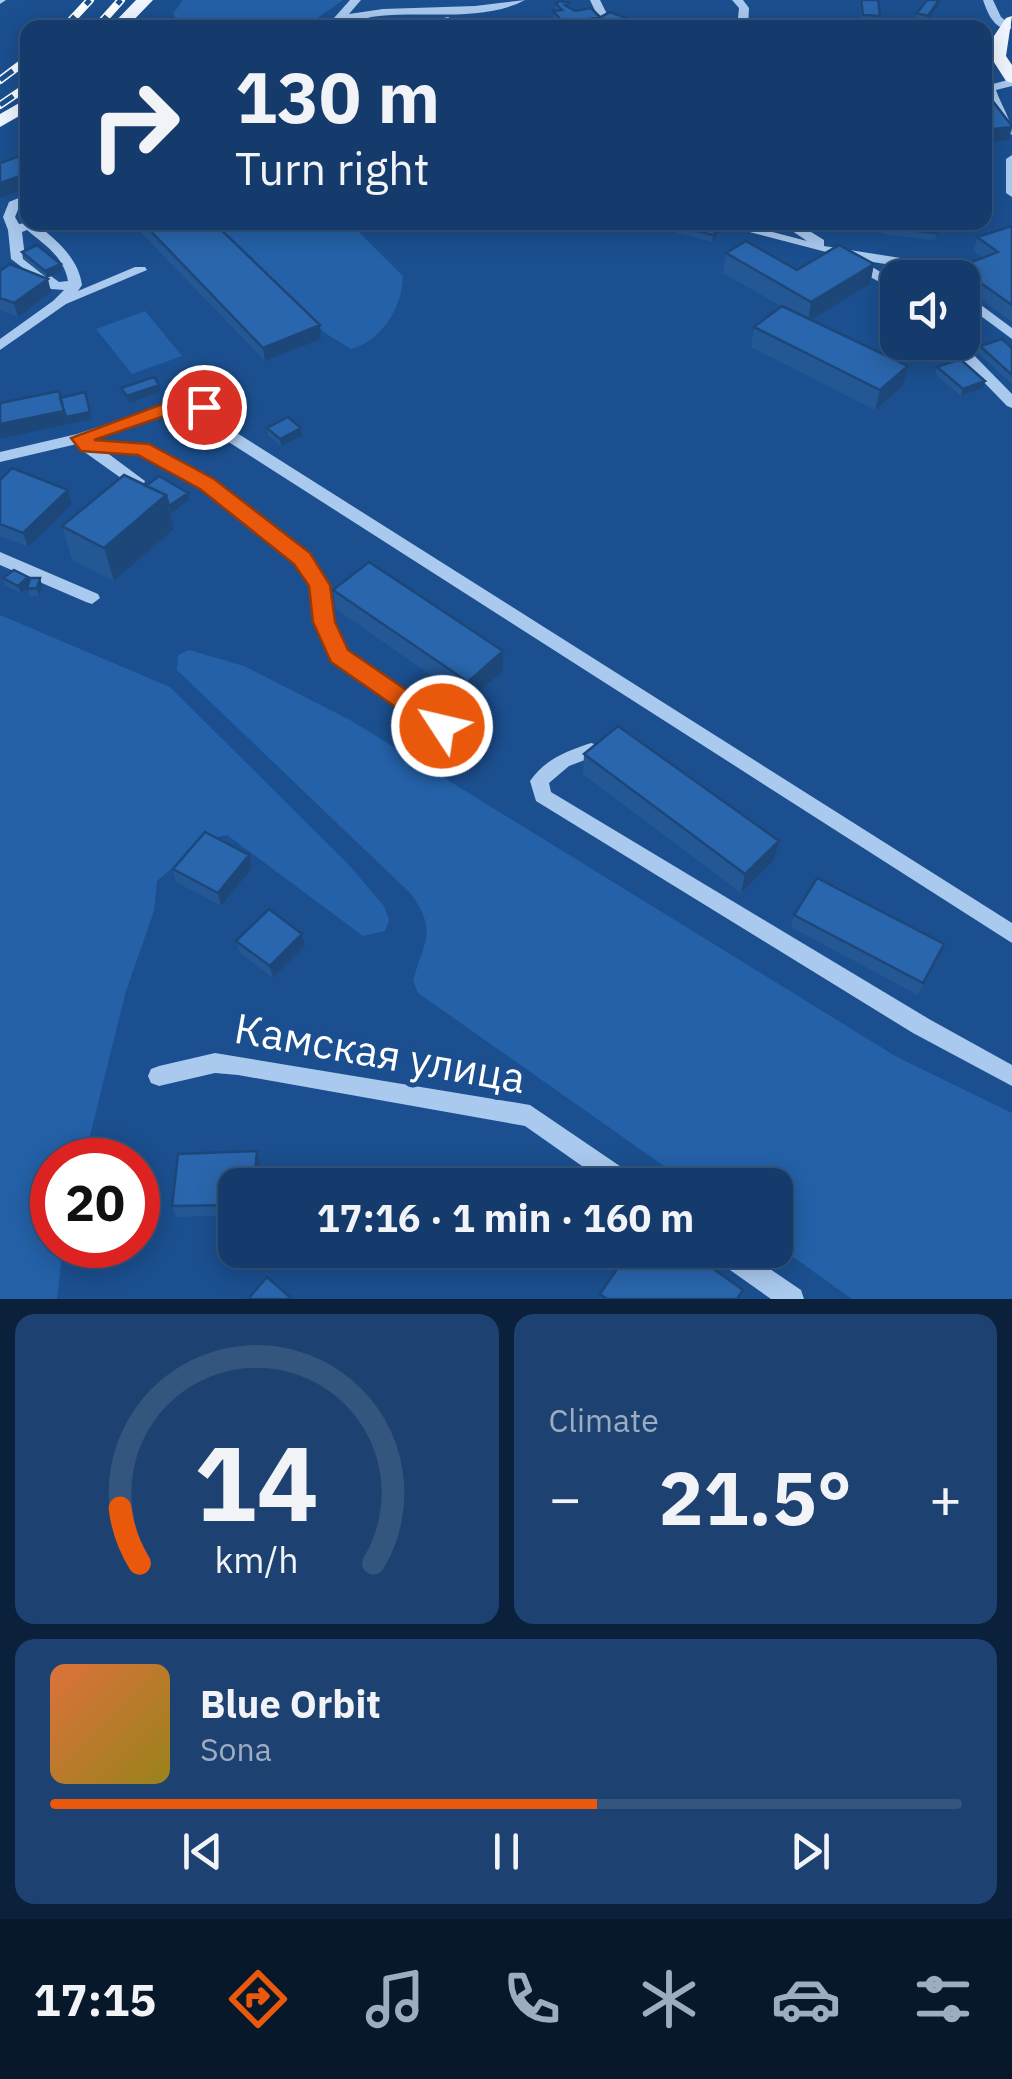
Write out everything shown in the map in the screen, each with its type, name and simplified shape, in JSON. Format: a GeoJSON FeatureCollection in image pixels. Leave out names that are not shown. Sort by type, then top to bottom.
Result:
{"type":"FeatureCollection","features":[{"type":"Feature","properties":{"kind":"main road"},"geometry":{"type":"LineString","coordinates":[[125,20],[145,0]]}},
{"type":"Feature","properties":{"kind":"main road"},"geometry":{"type":"LineString","coordinates":[[1010,24],[998,56],[1012,80]]}},
{"type":"Feature","properties":{"kind":"lane"},"geometry":{"type":"LineString","coordinates":[[338,20],[356,0]]}},
{"type":"Feature","properties":{"kind":"lane"},"geometry":{"type":"LineString","coordinates":[[421,12],[446,0]]}},
{"type":"Feature","properties":{"kind":"lane"},"geometry":{"type":"LineString","coordinates":[[338,20],[484,8],[520,0]]}},
{"type":"Feature","properties":{"kind":"lane"},"geometry":{"type":"LineString","coordinates":[[988,0],[996,18],[1010,24]]}},
{"type":"Feature","properties":{"kind":"lane"},"geometry":{"type":"LineString","coordinates":[[461,20],[484,8]]}},
{"type":"Feature","properties":{"kind":"lane"},"geometry":{"type":"LineString","coordinates":[[992,99],[1012,130]]}},
{"type":"Feature","properties":{"kind":"lane"},"geometry":{"type":"LineString","coordinates":[[1012,160],[1012,193]]}},
{"type":"Feature","properties":{"kind":"lane"},"geometry":{"type":"LineString","coordinates":[[20,202],[14,205],[10,217],[18,260],[56,286],[75,285]]}},
{"type":"Feature","properties":{"kind":"lane"},"geometry":{"type":"LineString","coordinates":[[15,230],[20,228]]}},
{"type":"Feature","properties":{"kind":"lane"},"geometry":{"type":"LineString","coordinates":[[36,230],[59,248],[75,271],[75,285],[67,300]]}},
{"type":"Feature","properties":{"kind":"lane"},"geometry":{"type":"LineString","coordinates":[[748,230],[836,253],[886,260]]}},
{"type":"Feature","properties":{"kind":"lane"},"geometry":{"type":"LineString","coordinates":[[798,230],[880,278]]}},
{"type":"Feature","properties":{"kind":"lane"},"geometry":{"type":"LineString","coordinates":[[1,343],[67,300],[140,270]]}},
{"type":"Feature","properties":{"kind":"lane"},"geometry":{"type":"LineString","coordinates":[[980,309],[1012,335]]}},
{"type":"Feature","properties":{"kind":"lane"},"geometry":{"type":"LineString","coordinates":[[970,360],[1012,403]]}},
{"type":"Feature","properties":{"kind":"lane"},"geometry":{"type":"LineString","coordinates":[[0,457],[85,442],[168,408],[204,407],[232,436],[1012,934]]}},
{"type":"Feature","properties":{"kind":"lane"},"geometry":{"type":"LineString","coordinates":[[85,442],[138,482],[123,508]]}},
{"type":"Feature","properties":{"kind":"lane"},"geometry":{"type":"LineString","coordinates":[[85,442],[142,448],[207,484],[302,559],[320,585],[324,622],[339,656],[442,726]]}},
{"type":"Feature","properties":{"kind":"lane"},"geometry":{"type":"LineString","coordinates":[[0,558],[92,598]]}},
{"type":"Feature","properties":{"kind":"lane"},"geometry":{"type":"LineString","coordinates":[[591,750],[562,761],[539,780],[542,796],[921,1026],[1012,1076]]}},
{"type":"Feature","properties":{"kind":"lane","name":"Камская улица"},"geometry":{"type":"LineString","coordinates":[[159,1076],[215,1062],[238,1064],[530,1116],[604,1168]]}},
{"type":"Feature","properties":{"kind":"lane"},"geometry":{"type":"LineString","coordinates":[[748,1268],[792,1299]]}},
{"type":"Feature","properties":{"kind":"shaded area"},"geometry":{"type":"Polygon","coordinates":[[[183,0],[343,0],[315,20],[177,20],[173,14],[183,0]]]}},
{"type":"Feature","properties":{"kind":"shaded area"},"geometry":{"type":"Polygon","coordinates":[[[222,230],[357,230],[403,276],[394,310],[372,339],[351,349],[325,333],[222,230]]]}},
{"type":"Feature","properties":{"kind":"shaded area"},"geometry":{"type":"Polygon","coordinates":[[[145,311],[182,356],[132,374],[96,329],[145,311]]]}},
{"type":"Feature","properties":{"kind":"shaded area"},"geometry":{"type":"Polygon","coordinates":[[[0,615],[170,687],[348,864],[384,906],[389,920],[385,931],[363,936],[227,835],[206,839],[157,881],[154,911],[126,991],[89,1138],[30,1138],[30,1268],[60,1268],[57,1299],[0,1299],[0,615]]]}},
{"type":"Feature","properties":{"kind":"shaded area"},"geometry":{"type":"Polygon","coordinates":[[[189,650],[244,666],[350,720],[897,1057],[1012,1113],[1012,1299],[852,1299],[793,1257],[793,1168],[667,1168],[418,993],[413,981],[426,927],[411,894],[177,670],[178,655],[189,650]]]}},
{"type":"Feature","properties":{"kind":"building"},"geometry":{"type":"Polygon","coordinates":[[[861,0],[878,0],[880,16],[863,15],[861,0]]]}},
{"type":"Feature","properties":{"kind":"building"},"geometry":{"type":"Polygon","coordinates":[[[927,0],[939,0],[928,16],[917,13],[927,0]]]}},
{"type":"Feature","properties":{"kind":"building"},"geometry":{"type":"Polygon","coordinates":[[[571,3],[565,5],[575,11],[591,8],[600,17],[561,20],[553,11],[562,10],[556,4],[571,3]]]}},
{"type":"Feature","properties":{"kind":"building"},"geometry":{"type":"Polygon","coordinates":[[[610,12],[631,20],[596,20],[610,12]]]}},
{"type":"Feature","properties":{"kind":"building"},"geometry":{"type":"Polygon","coordinates":[[[992,100],[1012,126],[992,129],[992,100]]]}},
{"type":"Feature","properties":{"kind":"building"},"geometry":{"type":"Polygon","coordinates":[[[20,156],[20,176],[0,183],[0,163],[20,156]]]}},
{"type":"Feature","properties":{"kind":"building"},"geometry":{"type":"Polygon","coordinates":[[[1012,226],[1012,305],[980,282],[980,260],[977,260],[998,252],[977,237],[1012,226]]]}},
{"type":"Feature","properties":{"kind":"building"},"geometry":{"type":"Polygon","coordinates":[[[150,230],[221,230],[320,325],[263,348],[150,230]]]}},
{"type":"Feature","properties":{"kind":"building"},"geometry":{"type":"Polygon","coordinates":[[[746,241],[797,270],[839,245],[874,264],[811,302],[726,253],[746,241]]]}},
{"type":"Feature","properties":{"kind":"building"},"geometry":{"type":"Polygon","coordinates":[[[37,245],[61,264],[45,271],[22,252],[37,245]]]}},
{"type":"Feature","properties":{"kind":"building"},"geometry":{"type":"Polygon","coordinates":[[[10,264],[48,279],[14,303],[0,298],[0,271],[10,264]]]}},
{"type":"Feature","properties":{"kind":"building"},"geometry":{"type":"Polygon","coordinates":[[[782,306],[880,353],[880,360],[895,360],[908,366],[880,390],[754,327],[782,306]]]}},
{"type":"Feature","properties":{"kind":"building"},"geometry":{"type":"Polygon","coordinates":[[[1002,339],[1012,348],[1012,375],[980,346],[1002,339]]]}},
{"type":"Feature","properties":{"kind":"building"},"geometry":{"type":"Polygon","coordinates":[[[961,360],[985,381],[963,389],[937,367],[961,360]]]}},
{"type":"Feature","properties":{"kind":"building"},"geometry":{"type":"Polygon","coordinates":[[[154,377],[159,385],[127,396],[121,388],[154,377]]]}},
{"type":"Feature","properties":{"kind":"building"},"geometry":{"type":"Polygon","coordinates":[[[59,391],[64,411],[0,424],[0,403],[59,391]]]}},
{"type":"Feature","properties":{"kind":"building"},"geometry":{"type":"Polygon","coordinates":[[[85,392],[90,412],[66,417],[60,398],[85,392]]]}},
{"type":"Feature","properties":{"kind":"building"},"geometry":{"type":"Polygon","coordinates":[[[288,417],[301,428],[280,439],[267,428],[288,417]]]}},
{"type":"Feature","properties":{"kind":"building"},"geometry":{"type":"Polygon","coordinates":[[[12,468],[68,490],[23,533],[0,524],[0,480],[12,468]]]}},
{"type":"Feature","properties":{"kind":"building"},"geometry":{"type":"Polygon","coordinates":[[[124,475],[166,495],[104,548],[62,526],[124,475]]]}},
{"type":"Feature","properties":{"kind":"building"},"geometry":{"type":"Polygon","coordinates":[[[159,476],[188,493],[169,506],[166,495],[146,486],[159,476]]]}},
{"type":"Feature","properties":{"kind":"building"},"geometry":{"type":"Polygon","coordinates":[[[369,562],[503,651],[468,682],[333,590],[369,562]]]}},
{"type":"Feature","properties":{"kind":"building"},"geometry":{"type":"Polygon","coordinates":[[[14,570],[28,577],[18,586],[3,578],[14,570]]]}},
{"type":"Feature","properties":{"kind":"building"},"geometry":{"type":"Polygon","coordinates":[[[30,578],[40,578],[37,588],[27,589],[30,578]]]}},
{"type":"Feature","properties":{"kind":"building"},"geometry":{"type":"Polygon","coordinates":[[[618,726],[779,841],[745,874],[584,754],[618,726]]]}},
{"type":"Feature","properties":{"kind":"building"},"geometry":{"type":"Polygon","coordinates":[[[205,832],[249,855],[218,893],[173,869],[205,832]]]}},
{"type":"Feature","properties":{"kind":"building"},"geometry":{"type":"Polygon","coordinates":[[[817,878],[944,944],[923,983],[794,915],[817,878]]]}},
{"type":"Feature","properties":{"kind":"building"},"geometry":{"type":"Polygon","coordinates":[[[269,909],[302,934],[270,966],[236,941],[269,909]]]}},
{"type":"Feature","properties":{"kind":"building"},"geometry":{"type":"Polygon","coordinates":[[[257,1151],[256,1168],[218,1168],[218,1205],[172,1206],[178,1154],[257,1151]]]}},
{"type":"Feature","properties":{"kind":"building"},"geometry":{"type":"Polygon","coordinates":[[[618,1268],[712,1268],[743,1290],[737,1299],[607,1299],[600,1294],[618,1268]]]}},
{"type":"Feature","properties":{"kind":"building"},"geometry":{"type":"Polygon","coordinates":[[[267,1277],[292,1299],[248,1299],[267,1277]]]}},
{"type":"Feature","properties":{"kind":"railway"},"geometry":{"type":"LineString","coordinates":[[71,20],[90,0]]}},
{"type":"Feature","properties":{"kind":"railway"},"geometry":{"type":"LineString","coordinates":[[103,20],[121,0]]}},
{"type":"Feature","properties":{"kind":"railway"},"geometry":{"type":"LineString","coordinates":[[0,80],[20,65]]}},
{"type":"Feature","properties":{"kind":"railway"},"geometry":{"type":"LineString","coordinates":[[0,105],[20,91]]}},
{"type":"Feature","properties":{"kind":"route"},"geometry":{"type":"LineString","coordinates":[[204,407],[168,408],[81,438],[88,447],[142,448],[207,484],[302,559],[320,585],[324,622],[339,656],[442,726]]}}]}
